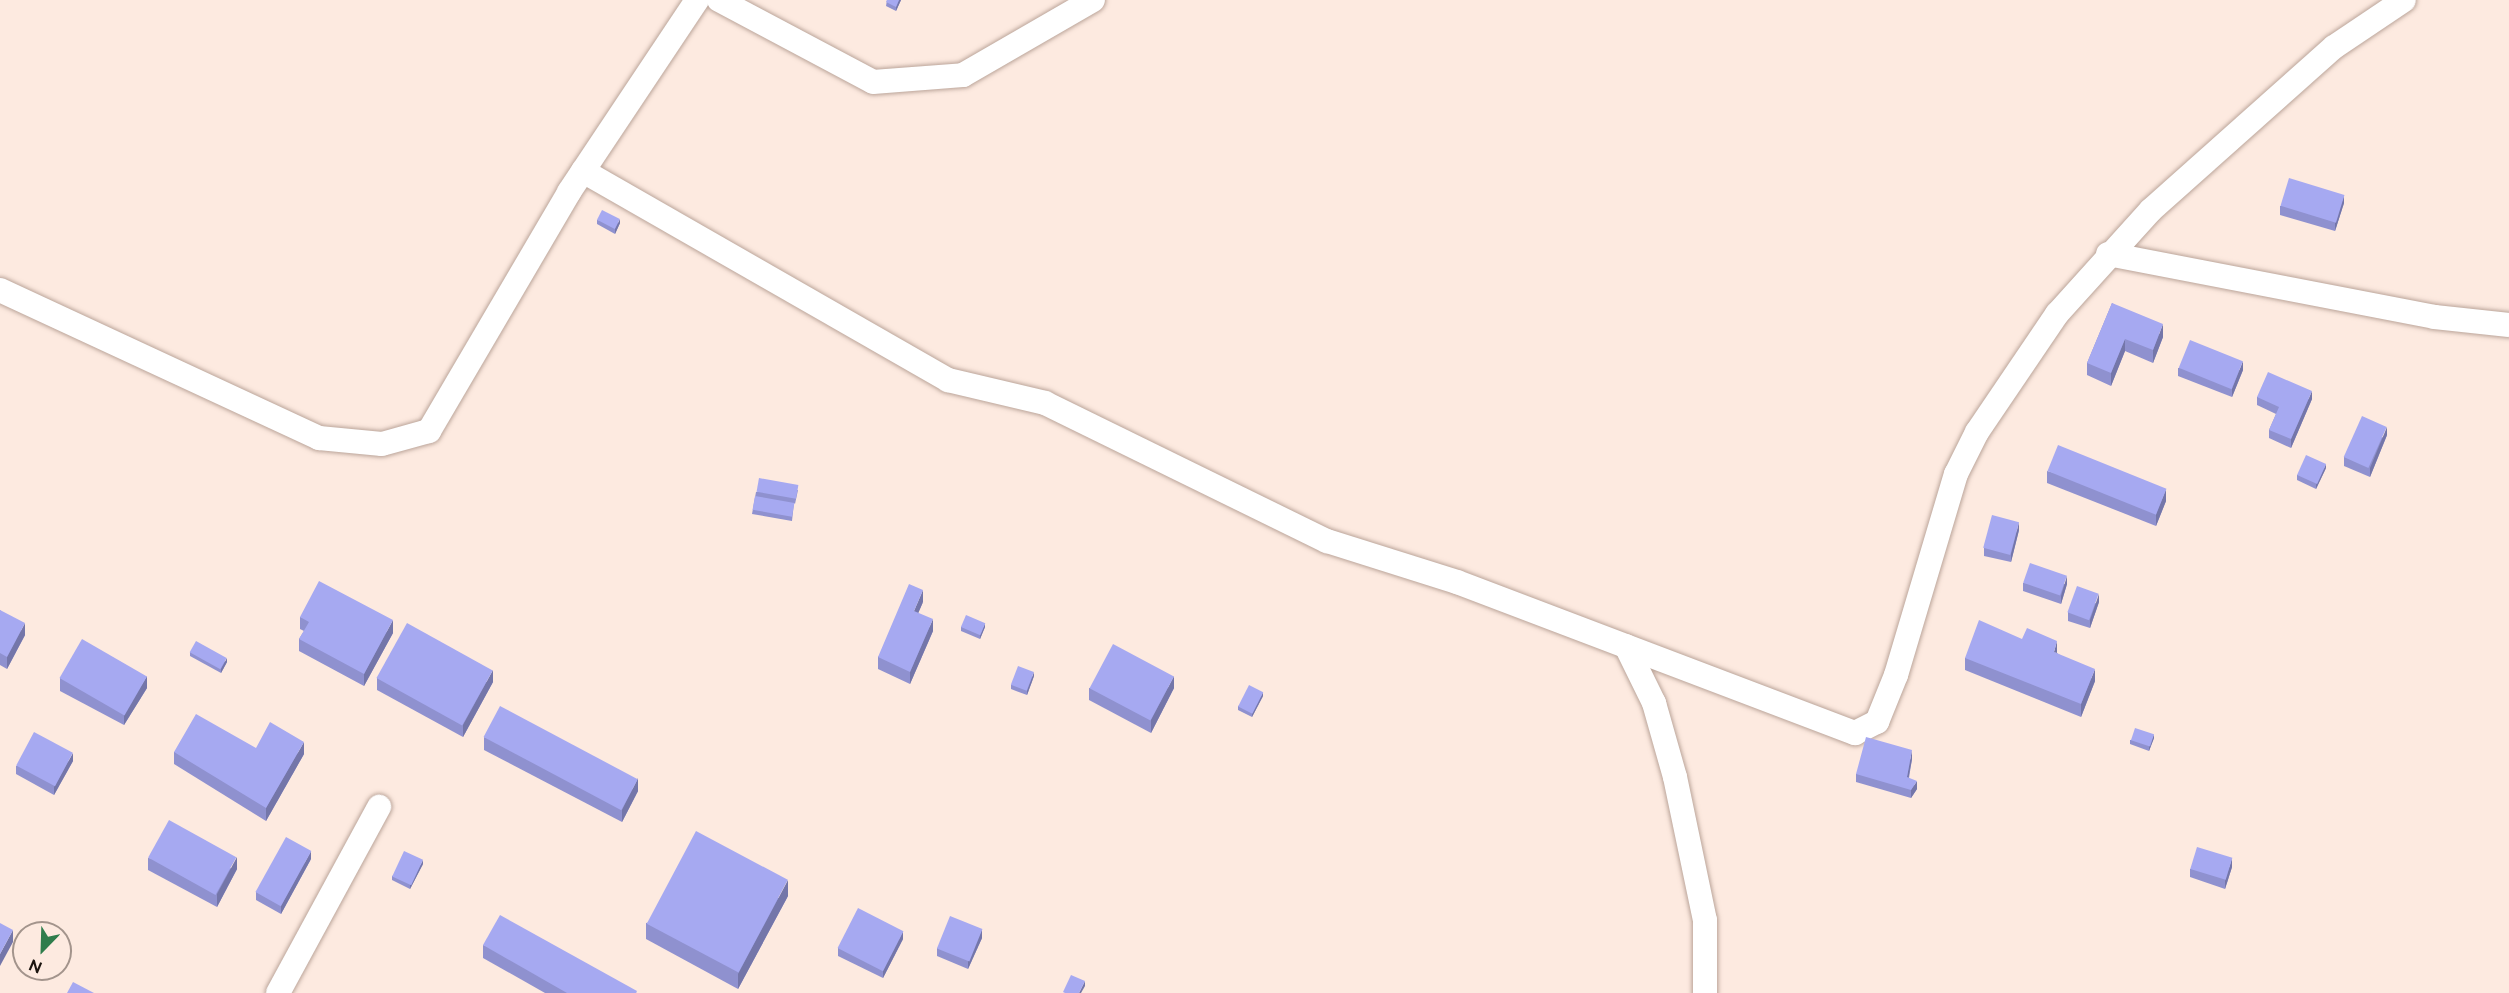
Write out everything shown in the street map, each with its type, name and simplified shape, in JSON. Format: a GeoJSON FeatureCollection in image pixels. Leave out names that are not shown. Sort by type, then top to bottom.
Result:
{"type":"FeatureCollection","features":[{"type":"Feature","properties":{"kind":"street"},"geometry":{"type":"LineString","coordinates":[[0,290],[319,438],[382,444],[429,431],[583,171],[697,0]]}},
{"type":"Feature","properties":{"kind":"street"},"geometry":{"type":"LineString","coordinates":[[719,0],[873,82],[963,75],[1093,0]]}},
{"type":"Feature","properties":{"kind":"street"},"geometry":{"type":"LineString","coordinates":[[583,171],[948,380],[1046,403],[1328,541],[1457,582],[1846,731],[1871,728],[1896,675],[1943,509],[1962,464],[2057,314],[2108,254],[2334,47],[2404,0]]}},
{"type":"Feature","properties":{"kind":"street"},"geometry":{"type":"LineString","coordinates":[[2108,254],[2435,318],[2509,325]]}},
{"type":"Feature","properties":{"kind":"street"},"geometry":{"type":"LineString","coordinates":[[1626,646],[1654,703],[1676,777],[1705,920],[1705,993]]}},
{"type":"Feature","properties":{"kind":"street"},"geometry":{"type":"LineString","coordinates":[[278,993],[379,807]]}},
{"type":"Feature","properties":{"kind":"building"},"geometry":{"type":"Polygon","coordinates":[[[887,0],[899,0],[896,7],[886,2],[887,0]]]}},
{"type":"Feature","properties":{"kind":"building"},"geometry":{"type":"Polygon","coordinates":[[[2289,178],[2344,195],[2336,223],[2281,206],[2289,178]]]}},
{"type":"Feature","properties":{"kind":"building"},"geometry":{"type":"Polygon","coordinates":[[[602,210],[620,219],[615,229],[597,220],[602,210]]]}},
{"type":"Feature","properties":{"kind":"building"},"geometry":{"type":"Polygon","coordinates":[[[2112,303],[2163,324],[2153,350],[2125,339],[2111,373],[2087,363],[2112,303]]]}},
{"type":"Feature","properties":{"kind":"building"},"geometry":{"type":"Polygon","coordinates":[[[2190,340],[2243,361],[2232,389],[2179,368],[2190,340]]]}},
{"type":"Feature","properties":{"kind":"building"},"geometry":{"type":"Polygon","coordinates":[[[2268,372],[2312,391],[2291,439],[2269,430],[2279,407],[2257,397],[2268,372]]]}},
{"type":"Feature","properties":{"kind":"building"},"geometry":{"type":"Polygon","coordinates":[[[2362,416],[2387,427],[2368,468],[2344,457],[2362,416]]]}},
{"type":"Feature","properties":{"kind":"building"},"geometry":{"type":"Polygon","coordinates":[[[2058,445],[2166,489],[2156,515],[2048,471],[2058,445]]]}},
{"type":"Feature","properties":{"kind":"building"},"geometry":{"type":"Polygon","coordinates":[[[2306,455],[2326,464],[2317,484],[2297,475],[2306,455]]]}},
{"type":"Feature","properties":{"kind":"building"},"geometry":{"type":"Polygon","coordinates":[[[759,478],[798,485],[796,499],[757,492],[759,478]]]}},
{"type":"Feature","properties":{"kind":"building"},"geometry":{"type":"Polygon","coordinates":[[[755,496],[794,503],[792,517],[753,510],[755,496]]]}},
{"type":"Feature","properties":{"kind":"building"},"geometry":{"type":"Polygon","coordinates":[[[1992,515],[2019,522],[2010,555],[1983,548],[1992,515]]]}},
{"type":"Feature","properties":{"kind":"building"},"geometry":{"type":"Polygon","coordinates":[[[2030,563],[2067,576],[2060,596],[2023,583],[2030,563]]]}},
{"type":"Feature","properties":{"kind":"building"},"geometry":{"type":"Polygon","coordinates":[[[319,581],[393,620],[364,674],[299,639],[309,622],[300,617],[319,581]]]}},
{"type":"Feature","properties":{"kind":"building"},"geometry":{"type":"Polygon","coordinates":[[[909,584],[923,590],[914,611],[933,619],[910,672],[878,657],[909,584]]]}},
{"type":"Feature","properties":{"kind":"building"},"geometry":{"type":"Polygon","coordinates":[[[2077,586],[2099,594],[2089,620],[2067,612],[2077,586]]]}},
{"type":"Feature","properties":{"kind":"building"},"geometry":{"type":"Polygon","coordinates":[[[0,610],[25,623],[7,657],[0,653],[0,610]]]}},
{"type":"Feature","properties":{"kind":"building"},"geometry":{"type":"Polygon","coordinates":[[[966,615],[985,623],[980,635],[961,627],[966,615]]]}},
{"type":"Feature","properties":{"kind":"building"},"geometry":{"type":"Polygon","coordinates":[[[1979,620],[2022,639],[2027,628],[2057,641],[2054,652],[2095,669],[2081,704],[1965,658],[1979,620]]]}},
{"type":"Feature","properties":{"kind":"building"},"geometry":{"type":"Polygon","coordinates":[[[407,623],[493,671],[462,726],[376,678],[407,623]]]}},
{"type":"Feature","properties":{"kind":"building"},"geometry":{"type":"Polygon","coordinates":[[[82,639],[147,676],[124,715],[60,678],[82,639]]]}},
{"type":"Feature","properties":{"kind":"building"},"geometry":{"type":"Polygon","coordinates":[[[196,641],[227,658],[220,669],[190,652],[196,641]]]}},
{"type":"Feature","properties":{"kind":"building"},"geometry":{"type":"Polygon","coordinates":[[[1113,644],[1174,676],[1150,721],[1090,688],[1113,644]]]}},
{"type":"Feature","properties":{"kind":"building"},"geometry":{"type":"Polygon","coordinates":[[[1018,666],[1034,672],[1027,691],[1011,685],[1018,666]]]}},
{"type":"Feature","properties":{"kind":"building"},"geometry":{"type":"Polygon","coordinates":[[[1249,685],[1263,692],[1252,714],[1238,706],[1249,685]]]}},
{"type":"Feature","properties":{"kind":"building"},"geometry":{"type":"Polygon","coordinates":[[[500,706],[638,779],[621,810],[484,737],[500,706]]]}},
{"type":"Feature","properties":{"kind":"building"},"geometry":{"type":"Polygon","coordinates":[[[196,714],[256,748],[270,722],[304,742],[266,808],[174,752],[196,714]]]}},
{"type":"Feature","properties":{"kind":"building"},"geometry":{"type":"Polygon","coordinates":[[[2135,728],[2154,734],[2150,747],[2131,740],[2135,728]]]}},
{"type":"Feature","properties":{"kind":"building"},"geometry":{"type":"Polygon","coordinates":[[[34,732],[73,753],[55,786],[16,766],[34,732]]]}},
{"type":"Feature","properties":{"kind":"building"},"geometry":{"type":"Polygon","coordinates":[[[1866,737],[1912,750],[1907,777],[1917,781],[1911,790],[1856,774],[1866,737]]]}},
{"type":"Feature","properties":{"kind":"building"},"geometry":{"type":"Polygon","coordinates":[[[169,820],[236,857],[215,895],[148,858],[169,820]]]}},
{"type":"Feature","properties":{"kind":"building"},"geometry":{"type":"Polygon","coordinates":[[[696,831],[788,880],[739,973],[647,924],[696,831]]]}},
{"type":"Feature","properties":{"kind":"building"},"geometry":{"type":"Polygon","coordinates":[[[286,837],[311,851],[281,906],[255,892],[286,837]]]}},
{"type":"Feature","properties":{"kind":"building"},"geometry":{"type":"Polygon","coordinates":[[[2197,847],[2232,858],[2226,880],[2190,869],[2197,847]]]}},
{"type":"Feature","properties":{"kind":"building"},"geometry":{"type":"Polygon","coordinates":[[[404,851],[423,860],[411,885],[392,876],[404,851]]]}},
{"type":"Feature","properties":{"kind":"building"},"geometry":{"type":"Polygon","coordinates":[[[858,908],[903,931],[883,971],[838,948],[858,908]]]}},
{"type":"Feature","properties":{"kind":"building"},"geometry":{"type":"Polygon","coordinates":[[[500,915],[637,991],[636,993],[567,993],[483,945],[500,915]]]}},
{"type":"Feature","properties":{"kind":"building"},"geometry":{"type":"Polygon","coordinates":[[[950,916],[982,929],[969,962],[937,948],[950,916]]]}},
{"type":"Feature","properties":{"kind":"building"},"geometry":{"type":"Polygon","coordinates":[[[0,923],[12,929],[12,932],[0,954],[0,923]]]}},
{"type":"Feature","properties":{"kind":"building"},"geometry":{"type":"Polygon","coordinates":[[[1071,975],[1085,981],[1079,993],[1063,992],[1071,975]]]}},
{"type":"Feature","properties":{"kind":"building"},"geometry":{"type":"Polygon","coordinates":[[[73,982],[94,993],[67,993],[73,982]]]}}]}
